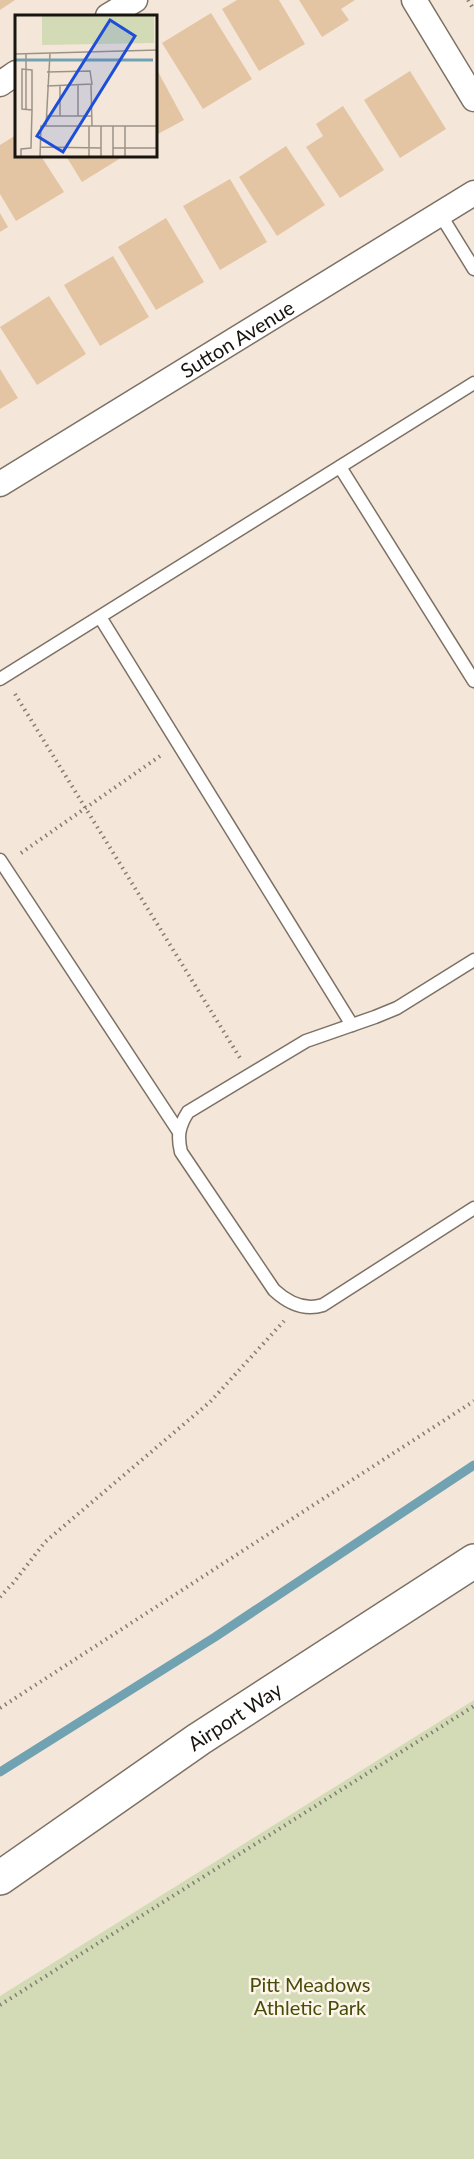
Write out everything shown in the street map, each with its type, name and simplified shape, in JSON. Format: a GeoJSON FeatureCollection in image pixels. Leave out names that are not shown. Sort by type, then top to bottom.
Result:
{"type":"FeatureCollection","features":[{"type":"Feature","properties":{"kind":"main road","name":"Airport Way"},"geometry":{"type":"LineString","coordinates":[[0,1878],[199,1739],[474,1561]]}},
{"type":"Feature","properties":{"kind":"street"},"geometry":{"type":"LineString","coordinates":[[110,15],[135,0]]}},
{"type":"Feature","properties":{"kind":"street"},"geometry":{"type":"LineString","coordinates":[[414,0],[474,99]]}},
{"type":"Feature","properties":{"kind":"street"},"geometry":{"type":"LineString","coordinates":[[0,84],[15,74]]}},
{"type":"Feature","properties":{"kind":"street","name":"Sutton Avenue"},"geometry":{"type":"LineString","coordinates":[[0,484],[474,193]]}},
{"type":"Feature","properties":{"kind":"lane"},"geometry":{"type":"LineString","coordinates":[[440,214],[474,269]]}},
{"type":"Feature","properties":{"kind":"lane"},"geometry":{"type":"LineString","coordinates":[[0,679],[474,383]]}},
{"type":"Feature","properties":{"kind":"lane"},"geometry":{"type":"LineString","coordinates":[[340,467],[474,681]]}},
{"type":"Feature","properties":{"kind":"lane"},"geometry":{"type":"LineString","coordinates":[[99,617],[352,1025]]}},
{"type":"Feature","properties":{"kind":"lane"},"geometry":{"type":"LineString","coordinates":[[2,863],[179,1132]]}},
{"type":"Feature","properties":{"kind":"lane"},"geometry":{"type":"LineString","coordinates":[[474,960],[397,1008],[306,1041],[188,1112],[179,1132],[182,1152],[274,1290],[286,1301],[299,1305],[314,1308],[323,1305],[474,1208]]}},
{"type":"Feature","properties":{"kind":"path"},"geometry":{"type":"LineString","coordinates":[[468,0],[474,10]]}},
{"type":"Feature","properties":{"kind":"path"},"geometry":{"type":"LineString","coordinates":[[11,689],[250,1075]]}},
{"type":"Feature","properties":{"kind":"path"},"geometry":{"type":"LineString","coordinates":[[2,863],[86,809],[178,744]]}},
{"type":"Feature","properties":{"kind":"path"},"geometry":{"type":"LineString","coordinates":[[0,1597],[45,1542],[210,1402],[299,1305]]}},
{"type":"Feature","properties":{"kind":"path"},"geometry":{"type":"LineString","coordinates":[[0,1708],[474,1401]]}},
{"type":"Feature","properties":{"kind":"path"},"geometry":{"type":"LineString","coordinates":[[0,2005],[474,1706]]}},
{"type":"Feature","properties":{"kind":"green space","name":"Pitt Meadows Athletic Park"},"geometry":{"type":"Polygon","coordinates":[[[474,1700],[474,2159],[0,2159],[0,1996],[474,1700]]]}},
{"type":"Feature","properties":{"kind":"building"},"geometry":{"type":"Polygon","coordinates":[[[0,0],[15,0],[0,10],[0,0]]]}},
{"type":"Feature","properties":{"kind":"building"},"geometry":{"type":"Polygon","coordinates":[[[237,0],[279,0],[305,44],[259,71],[222,9],[237,0]]]}},
{"type":"Feature","properties":{"kind":"building"},"geometry":{"type":"Polygon","coordinates":[[[299,0],[355,0],[341,9],[349,20],[322,37],[299,0]]]}},
{"type":"Feature","properties":{"kind":"building"},"geometry":{"type":"Polygon","coordinates":[[[211,13],[252,79],[203,109],[162,43],[211,13]]]}},
{"type":"Feature","properties":{"kind":"building"},"geometry":{"type":"Polygon","coordinates":[[[410,71],[446,129],[400,158],[364,100],[410,71]]]}},
{"type":"Feature","properties":{"kind":"building"},"geometry":{"type":"Polygon","coordinates":[[[158,72],[184,120],[158,134],[158,72]]]}},
{"type":"Feature","properties":{"kind":"building"},"geometry":{"type":"Polygon","coordinates":[[[343,106],[384,170],[340,198],[306,147],[323,136],[316,124],[343,106]]]}},
{"type":"Feature","properties":{"kind":"building"},"geometry":{"type":"Polygon","coordinates":[[[15,136],[15,158],[42,158],[64,192],[16,221],[0,194],[0,145],[15,136]]]}},
{"type":"Feature","properties":{"kind":"building"},"geometry":{"type":"Polygon","coordinates":[[[286,146],[325,205],[277,236],[239,177],[286,146]]]}},
{"type":"Feature","properties":{"kind":"building"},"geometry":{"type":"Polygon","coordinates":[[[67,158],[121,158],[82,182],[67,158]]]}},
{"type":"Feature","properties":{"kind":"building"},"geometry":{"type":"Polygon","coordinates":[[[230,179],[267,242],[220,270],[183,206],[230,179]]]}},
{"type":"Feature","properties":{"kind":"building"},"geometry":{"type":"Polygon","coordinates":[[[0,213],[8,227],[0,232],[0,213]]]}},
{"type":"Feature","properties":{"kind":"building"},"geometry":{"type":"Polygon","coordinates":[[[166,218],[204,282],[156,310],[118,247],[166,218]]]}},
{"type":"Feature","properties":{"kind":"building"},"geometry":{"type":"Polygon","coordinates":[[[113,256],[149,317],[100,346],[64,285],[113,256]]]}},
{"type":"Feature","properties":{"kind":"building"},"geometry":{"type":"Polygon","coordinates":[[[49,296],[86,354],[37,385],[0,327],[49,296]]]}},
{"type":"Feature","properties":{"kind":"building"},"geometry":{"type":"Polygon","coordinates":[[[0,369],[18,398],[0,409],[0,369]]]}},
{"type":"Feature","properties":{"kind":"waterway"},"geometry":{"type":"LineString","coordinates":[[0,1772],[215,1637],[474,1465]]}}]}
